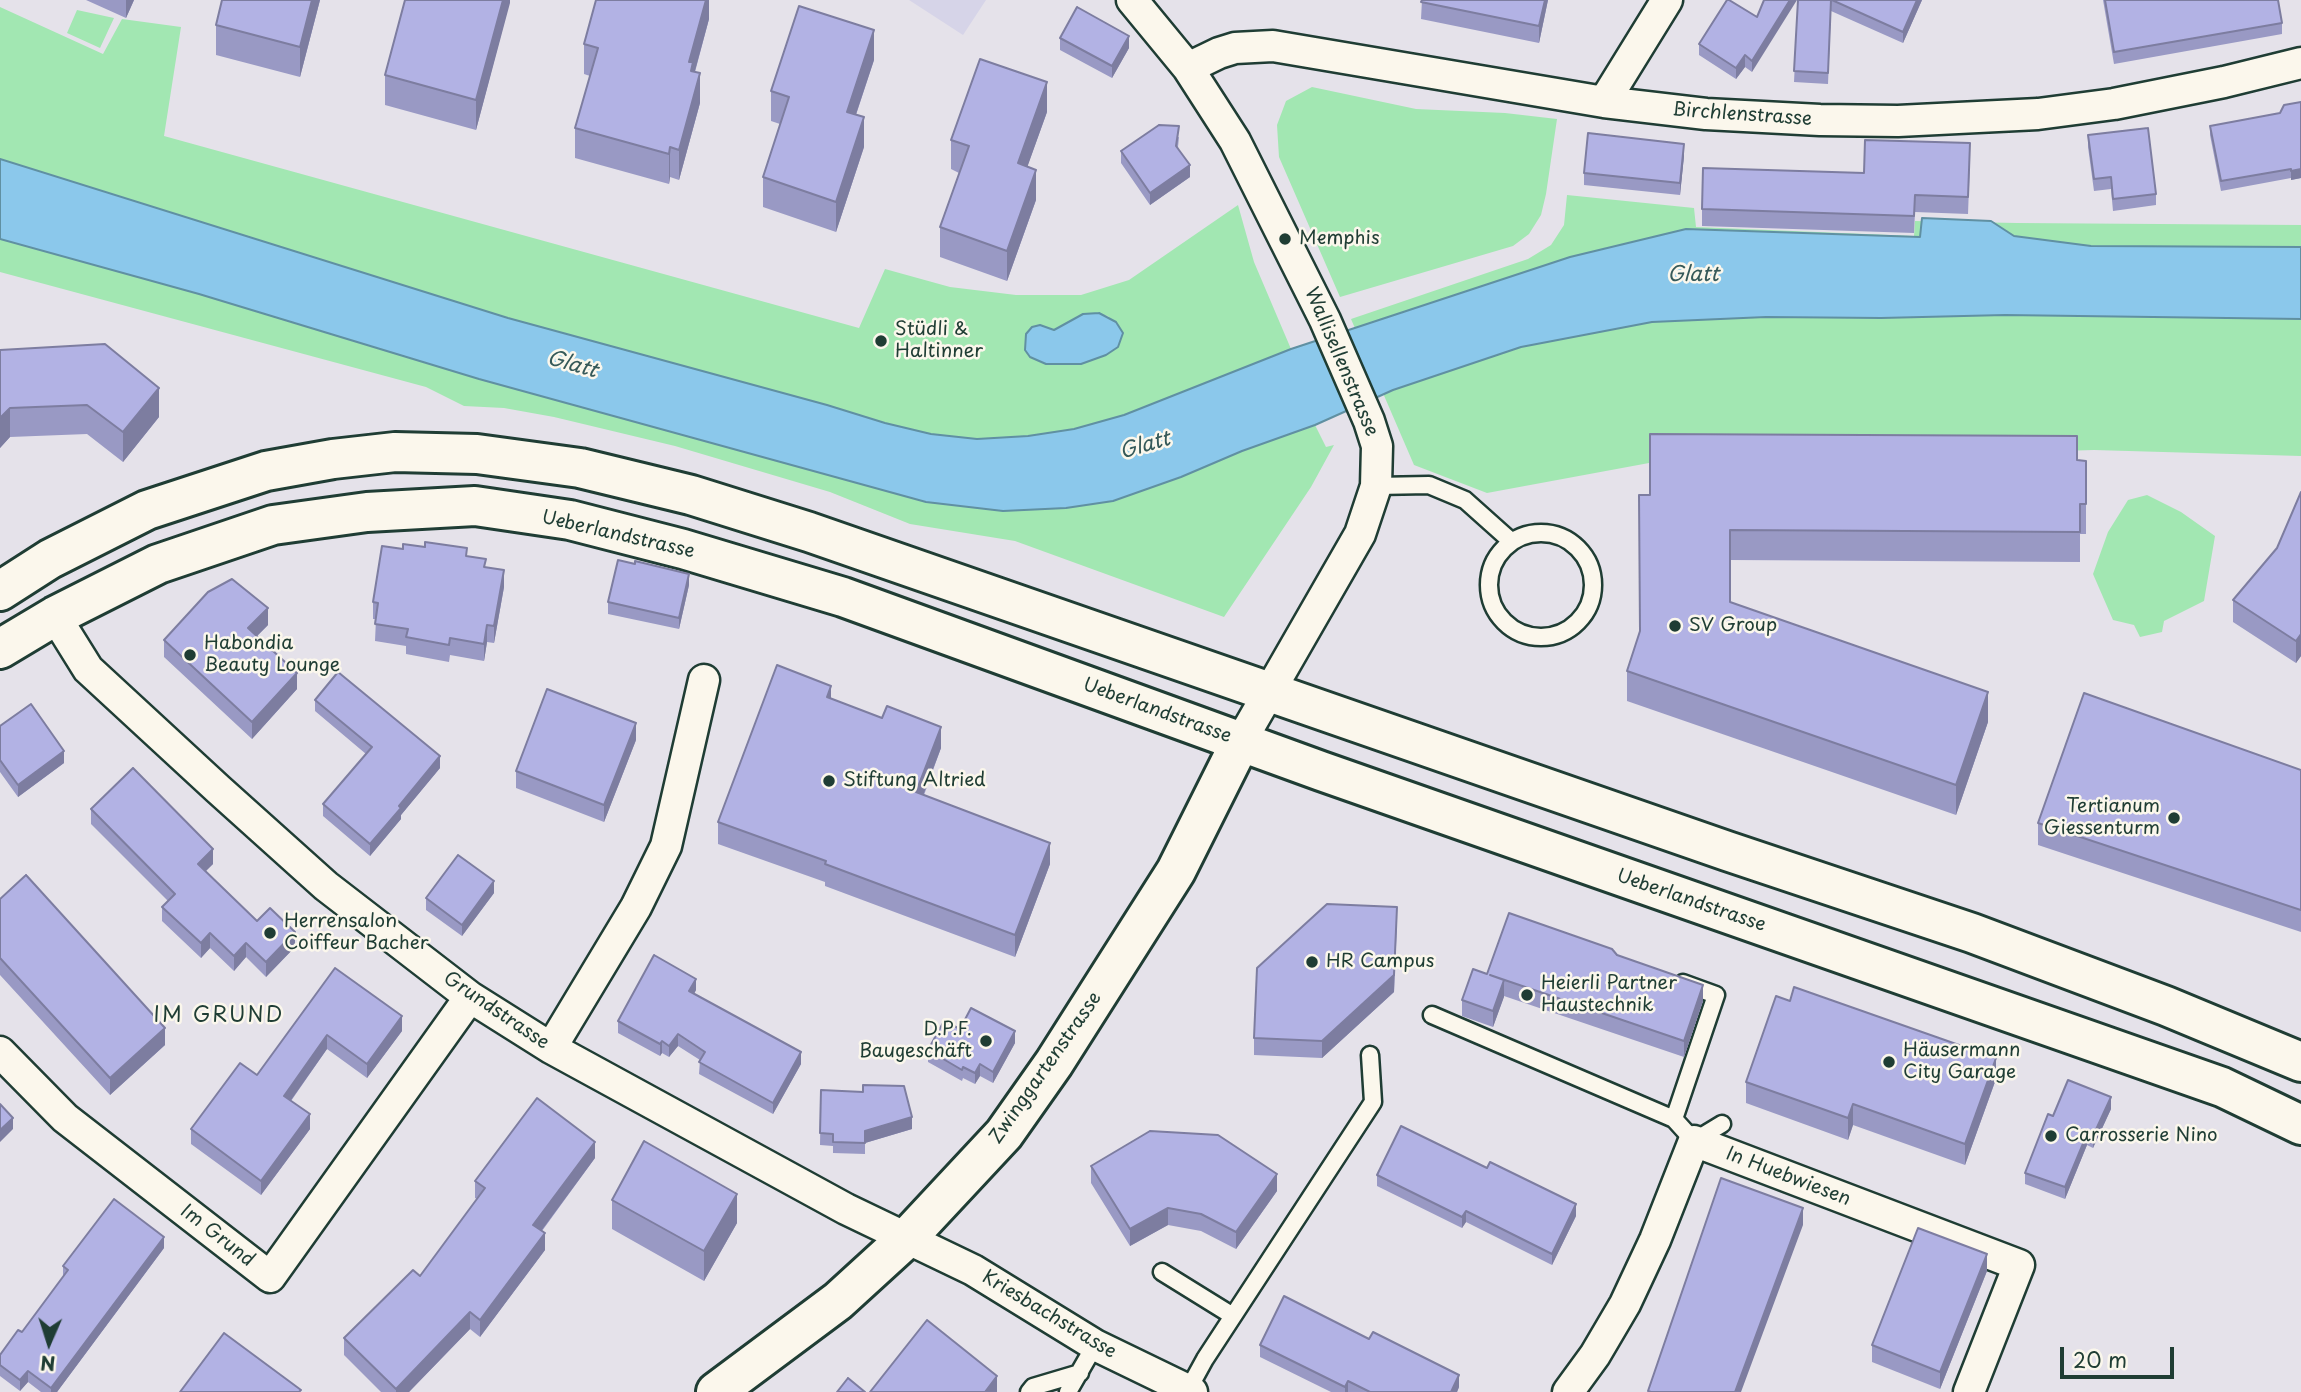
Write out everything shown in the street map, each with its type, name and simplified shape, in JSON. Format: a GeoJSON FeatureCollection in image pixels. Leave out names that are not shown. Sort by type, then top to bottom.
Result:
{"type":"FeatureCollection","features":[{"type":"Feature","properties":{"kind":"main road"},"geometry":{"type":"LineString","coordinates":[[0,591],[50,559],[147,510],[266,471],[332,459],[395,452],[477,454],[580,468],[691,495],[809,532],[1727,851],[1972,933],[2166,1006],[2301,1062]]}},
{"type":"Feature","properties":{"kind":"main road","name":"Ueberlandstrasse"},"geometry":{"type":"LineString","coordinates":[[0,649],[55,616],[158,564],[274,525],[367,512],[475,506],[570,520],[683,549],[843,597],[1241,741],[2222,1087],[2301,1125]]}},
{"type":"Feature","properties":{"kind":"main road","name":"Zwinggartenstrasse"},"geometry":{"type":"LineString","coordinates":[[716,1392],[838,1301],[906,1238],[1004,1134],[1054,1063],[1176,871],[1241,741]]}},
{"type":"Feature","properties":{"kind":"street","name":"Wallisellenstrasse"},"geometry":{"type":"LineString","coordinates":[[1132,0],[1188,68],[1235,141],[1325,320],[1369,421],[1377,446],[1376,486],[1360,534],[1241,741]]}},
{"type":"Feature","properties":{"kind":"street"},"geometry":{"type":"LineString","coordinates":[[1604,102],[1667,0]]}},
{"type":"Feature","properties":{"kind":"street","name":"Birchlenstrasse"},"geometry":{"type":"LineString","coordinates":[[1188,68],[1235,48],[1273,46],[1604,102],[1706,114],[1898,121],[1977,118],[2114,104],[2301,63]]}},
{"type":"Feature","properties":{"kind":"street","name":"Grundstrasse"},"geometry":{"type":"LineString","coordinates":[[55,616],[88,669],[218,789],[326,887],[470,997],[551,1048],[846,1209],[906,1238]]}},
{"type":"Feature","properties":{"kind":"street"},"geometry":{"type":"LineString","coordinates":[[551,1048],[636,907],[666,846],[704,680]]}},
{"type":"Feature","properties":{"kind":"street","name":"Im Grund"},"geometry":{"type":"LineString","coordinates":[[0,1052],[65,1118],[270,1277],[470,997]]}},
{"type":"Feature","properties":{"kind":"street"},"geometry":{"type":"LineString","coordinates":[[1568,1392],[1595,1355],[1625,1304],[1655,1240],[1694,1141]]}},
{"type":"Feature","properties":{"kind":"street","name":"In Huebwiesen"},"geometry":{"type":"LineString","coordinates":[[1694,1141],[2019,1265],[1969,1392]]}},
{"type":"Feature","properties":{"kind":"street","name":"Kriesbachstrasse"},"geometry":{"type":"LineString","coordinates":[[906,1238],[972,1270],[1095,1345],[1179,1389]]}},
{"type":"Feature","properties":{"kind":"lane"},"geometry":{"type":"LineString","coordinates":[[1376,486],[1429,485],[1465,500],[1512,542]]}},
{"type":"Feature","properties":{"kind":"lane"},"geometry":{"type":"LineString","coordinates":[[1527,534],[1561,536],[1576,545],[1587,558],[1593,575],[1594,592],[1589,608],[1579,622],[1565,632],[1548,638],[1530,637],[1514,630],[1496,611],[1489,586],[1491,569],[1499,553],[1512,542],[1527,534]]}},
{"type":"Feature","properties":{"kind":"lane"},"geometry":{"type":"LineString","coordinates":[[1669,978],[1716,995],[1674,1119]]}},
{"type":"Feature","properties":{"kind":"lane"},"geometry":{"type":"LineString","coordinates":[[1432,1015],[1674,1119],[1694,1141],[1722,1124]]}},
{"type":"Feature","properties":{"kind":"lane"},"geometry":{"type":"LineString","coordinates":[[1179,1389],[1205,1359],[1373,1102],[1370,1055]]}},
{"type":"Feature","properties":{"kind":"lane"},"geometry":{"type":"LineString","coordinates":[[1162,1272],[1233,1316]]}},
{"type":"Feature","properties":{"kind":"lane"},"geometry":{"type":"LineString","coordinates":[[1068,1392],[1095,1345]]}},
{"type":"Feature","properties":{"kind":"lane"},"geometry":{"type":"LineString","coordinates":[[1029,1392],[1033,1387],[1080,1373]]}},
{"type":"Feature","properties":{"kind":"shaded area"},"geometry":{"type":"Polygon","coordinates":[[[909,0],[986,0],[963,35],[909,0]]]}},
{"type":"Feature","properties":{"kind":"green space"},"geometry":{"type":"Polygon","coordinates":[[[0,7],[103,54],[122,19],[181,27],[164,136],[859,328],[885,269],[950,287],[1016,295],[1081,295],[1129,280],[1238,205],[1254,262],[1291,349],[1124,415],[1074,429],[1028,436],[977,439],[931,434],[508,318],[0,159],[0,7]],[[1093,313],[1078,316],[1054,330],[1040,325],[1032,327],[1026,334],[1030,357],[1046,364],[1118,347],[1122,337],[1108,316],[1093,313]]]}},
{"type":"Feature","properties":{"kind":"green space"},"geometry":{"type":"Polygon","coordinates":[[[77,10],[114,18],[100,48],[67,33],[77,10]]]}},
{"type":"Feature","properties":{"kind":"green space"},"geometry":{"type":"Polygon","coordinates":[[[1312,87],[1416,109],[1505,113],[1557,119],[1541,215],[1529,234],[1513,246],[1340,297],[1279,157],[1277,125],[1286,101],[1312,87]]]}},
{"type":"Feature","properties":{"kind":"green space"},"geometry":{"type":"Polygon","coordinates":[[[1567,195],[1694,208],[1696,227],[1914,236],[1915,221],[2301,225],[2301,456],[2094,450],[1649,463],[1487,493],[1414,465],[1351,319],[1528,259],[1551,245],[1564,225],[1567,195]]]}},
{"type":"Feature","properties":{"kind":"green space"},"geometry":{"type":"Polygon","coordinates":[[[0,239],[199,294],[479,379],[926,502],[1003,511],[1066,508],[1113,501],[1315,425],[1326,447],[1334,445],[1311,487],[1224,617],[1015,541],[910,524],[830,492],[675,446],[554,417],[504,408],[464,406],[426,387],[0,272],[0,239]]]}},
{"type":"Feature","properties":{"kind":"green space"},"geometry":{"type":"Polygon","coordinates":[[[2147,495],[2181,512],[2215,536],[2204,601],[2164,621],[2162,632],[2140,637],[2134,625],[2113,620],[2093,574],[2108,532],[2128,500],[2147,495]]]}},
{"type":"Feature","properties":{"kind":"water","name":"Glatt"},"geometry":{"type":"Polygon","coordinates":[[[0,159],[508,318],[885,423],[931,434],[977,439],[1028,436],[1074,429],[1124,415],[1291,349],[1570,257],[1686,229],[1920,237],[1922,218],[1991,221],[2014,236],[2091,246],[2301,247],[2301,319],[2005,315],[1766,317],[1652,322],[1521,347],[1393,390],[1315,425],[1113,501],[1066,508],[1003,511],[926,502],[479,379],[199,294],[0,239],[0,159]]]}},
{"type":"Feature","properties":{"kind":"water"},"geometry":{"type":"Polygon","coordinates":[[[1099,313],[1116,322],[1123,333],[1118,347],[1106,355],[1081,364],[1046,364],[1030,357],[1025,350],[1026,334],[1032,327],[1040,325],[1054,330],[1083,314],[1099,313]]]}},
{"type":"Feature","properties":{"kind":"building"},"geometry":{"type":"Polygon","coordinates":[[[222,0],[312,0],[300,47],[216,25],[222,0]]]}},
{"type":"Feature","properties":{"kind":"building"},"geometry":{"type":"Polygon","coordinates":[[[405,0],[503,0],[476,100],[385,75],[405,0]]]}},
{"type":"Feature","properties":{"kind":"building"},"geometry":{"type":"Polygon","coordinates":[[[596,0],[706,0],[689,62],[693,62],[691,71],[700,73],[679,150],[670,147],[669,154],[575,128],[598,48],[584,44],[596,0]]]}},
{"type":"Feature","properties":{"kind":"building"},"geometry":{"type":"Polygon","coordinates":[[[1545,0],[1539,26],[1421,2],[1545,0]]]}},
{"type":"Feature","properties":{"kind":"building"},"geometry":{"type":"Polygon","coordinates":[[[1727,0],[1757,17],[1764,0],[1790,0],[1752,61],[1745,55],[1736,68],[1699,44],[1727,0]]]}},
{"type":"Feature","properties":{"kind":"building"},"geometry":{"type":"Polygon","coordinates":[[[1798,0],[1831,0],[1828,73],[1794,71],[1798,0]]]}},
{"type":"Feature","properties":{"kind":"building"},"geometry":{"type":"Polygon","coordinates":[[[1832,0],[1917,0],[1903,32],[1832,0]]]}},
{"type":"Feature","properties":{"kind":"building"},"geometry":{"type":"Polygon","coordinates":[[[2105,0],[2278,0],[2282,23],[2114,52],[2105,0]]]}},
{"type":"Feature","properties":{"kind":"building"},"geometry":{"type":"Polygon","coordinates":[[[799,6],[874,30],[847,112],[864,117],[836,202],[763,177],[789,97],[771,91],[799,6]]]}},
{"type":"Feature","properties":{"kind":"building"},"geometry":{"type":"Polygon","coordinates":[[[1077,7],[1129,36],[1112,66],[1060,38],[1077,7]]]}},
{"type":"Feature","properties":{"kind":"building"},"geometry":{"type":"Polygon","coordinates":[[[980,59],[1047,82],[1018,163],[1036,170],[1007,251],[940,227],[969,146],[951,140],[980,59]]]}},
{"type":"Feature","properties":{"kind":"building"},"geometry":{"type":"Polygon","coordinates":[[[2301,102],[2301,169],[2221,181],[2210,126],[2280,113],[2284,105],[2301,102]]]}},
{"type":"Feature","properties":{"kind":"building"},"geometry":{"type":"Polygon","coordinates":[[[1159,125],[1179,126],[1176,146],[1190,165],[1150,193],[1121,151],[1159,125]]]}},
{"type":"Feature","properties":{"kind":"building"},"geometry":{"type":"Polygon","coordinates":[[[2148,128],[2156,194],[2113,199],[2111,177],[2094,179],[2088,135],[2148,128]]]}},
{"type":"Feature","properties":{"kind":"building"},"geometry":{"type":"Polygon","coordinates":[[[1588,133],[1684,144],[1680,183],[1584,173],[1588,133]]]}},
{"type":"Feature","properties":{"kind":"building"},"geometry":{"type":"Polygon","coordinates":[[[1865,140],[1970,143],[1968,197],[1915,195],[1914,216],[1702,209],[1703,168],[1864,173],[1865,140]]]}},
{"type":"Feature","properties":{"kind":"building"},"geometry":{"type":"Polygon","coordinates":[[[105,344],[159,388],[123,432],[87,405],[10,408],[0,418],[0,350],[105,344]]]}},
{"type":"Feature","properties":{"kind":"building"},"geometry":{"type":"Polygon","coordinates":[[[1650,434],[2077,436],[2077,460],[2086,461],[2086,504],[2080,504],[2080,532],[1730,530],[1730,602],[1988,692],[1956,785],[1627,671],[1640,631],[1639,495],[1650,495],[1650,434]]]}},
{"type":"Feature","properties":{"kind":"building"},"geometry":{"type":"Polygon","coordinates":[[[2301,492],[2301,634],[2296,641],[2233,600],[2277,548],[2301,492]]]}},
{"type":"Feature","properties":{"kind":"building"},"geometry":{"type":"Polygon","coordinates":[[[425,542],[467,548],[466,556],[486,559],[484,567],[504,570],[494,626],[487,625],[484,644],[450,638],[449,645],[406,637],[408,629],[375,624],[378,603],[373,602],[382,546],[403,549],[403,544],[425,547],[425,542]]]}},
{"type":"Feature","properties":{"kind":"building"},"geometry":{"type":"Polygon","coordinates":[[[618,560],[635,564],[635,561],[689,574],[679,618],[608,602],[618,560]]]}},
{"type":"Feature","properties":{"kind":"building"},"geometry":{"type":"Polygon","coordinates":[[[232,579],[268,608],[248,628],[297,673],[252,722],[164,640],[208,592],[232,579]]]}},
{"type":"Feature","properties":{"kind":"building"},"geometry":{"type":"Polygon","coordinates":[[[777,665],[831,686],[827,697],[882,718],[887,706],[941,727],[916,792],[1050,843],[1015,935],[718,822],[777,665]]]}},
{"type":"Feature","properties":{"kind":"building"},"geometry":{"type":"Polygon","coordinates":[[[338,672],[440,756],[370,844],[323,804],[372,747],[315,700],[338,672]]]}},
{"type":"Feature","properties":{"kind":"building"},"geometry":{"type":"Polygon","coordinates":[[[547,689],[636,723],[604,805],[516,771],[547,689]]]}},
{"type":"Feature","properties":{"kind":"building","name":"Tertianum Giessenturm"},"geometry":{"type":"Polygon","coordinates":[[[2084,693],[2301,770],[2301,910],[2038,823],[2084,693]]]}},
{"type":"Feature","properties":{"kind":"building"},"geometry":{"type":"Polygon","coordinates":[[[31,704],[64,751],[18,785],[0,760],[0,726],[31,704]]]}},
{"type":"Feature","properties":{"kind":"building"},"geometry":{"type":"Polygon","coordinates":[[[133,768],[213,849],[198,864],[257,921],[270,908],[295,932],[266,962],[246,943],[234,956],[210,933],[201,943],[162,907],[175,894],[91,809],[133,768]]]}},
{"type":"Feature","properties":{"kind":"building"},"geometry":{"type":"Polygon","coordinates":[[[458,855],[494,881],[462,925],[426,898],[458,855]]]}},
{"type":"Feature","properties":{"kind":"building"},"geometry":{"type":"Polygon","coordinates":[[[26,875],[165,1028],[110,1078],[0,958],[0,899],[26,875]]]}},
{"type":"Feature","properties":{"kind":"building"},"geometry":{"type":"Polygon","coordinates":[[[1327,904],[1397,907],[1394,975],[1322,1041],[1254,1038],[1257,968],[1327,904]]]}},
{"type":"Feature","properties":{"kind":"building"},"geometry":{"type":"Polygon","coordinates":[[[1509,913],[1703,985],[1684,1041],[1490,975],[1504,980],[1493,1011],[1462,1000],[1473,969],[1487,974],[1509,913]]]}},
{"type":"Feature","properties":{"kind":"building"},"geometry":{"type":"Polygon","coordinates":[[[654,955],[696,979],[689,991],[801,1052],[773,1103],[699,1062],[705,1052],[678,1034],[669,1046],[662,1041],[660,1044],[618,1021],[654,955]]]}},
{"type":"Feature","properties":{"kind":"building"},"geometry":{"type":"Polygon","coordinates":[[[335,968],[402,1016],[367,1064],[327,1035],[284,1096],[310,1114],[261,1181],[191,1129],[240,1063],[257,1075],[335,968]]]}},
{"type":"Feature","properties":{"kind":"building"},"geometry":{"type":"Polygon","coordinates":[[[1794,987],[1996,1058],[1965,1144],[1853,1104],[1848,1118],[1746,1082],[1776,996],[1790,1001],[1794,987]]]}},
{"type":"Feature","properties":{"kind":"building"},"geometry":{"type":"Polygon","coordinates":[[[971,1008],[1015,1031],[993,1072],[980,1064],[975,1073],[963,1067],[962,1070],[928,1050],[944,1021],[960,1029],[971,1008]]]}},
{"type":"Feature","properties":{"kind":"building"},"geometry":{"type":"Polygon","coordinates":[[[2068,1080],[2111,1097],[2093,1136],[2087,1134],[2065,1187],[2025,1173],[2048,1114],[2053,1116],[2068,1080]]]}},
{"type":"Feature","properties":{"kind":"building"},"geometry":{"type":"Polygon","coordinates":[[[863,1085],[904,1086],[912,1117],[865,1131],[865,1143],[833,1142],[833,1134],[820,1133],[821,1090],[863,1092],[863,1085]]]}},
{"type":"Feature","properties":{"kind":"building"},"geometry":{"type":"Polygon","coordinates":[[[537,1098],[595,1142],[533,1225],[545,1233],[480,1320],[470,1312],[396,1389],[344,1338],[413,1270],[420,1276],[485,1188],[475,1181],[537,1098]]]}},
{"type":"Feature","properties":{"kind":"building"},"geometry":{"type":"Polygon","coordinates":[[[0,1104],[13,1118],[0,1130],[0,1104]]]}},
{"type":"Feature","properties":{"kind":"building"},"geometry":{"type":"Polygon","coordinates":[[[1401,1126],[1487,1168],[1490,1162],[1576,1204],[1552,1254],[1466,1211],[1462,1217],[1377,1175],[1401,1126]]]}},
{"type":"Feature","properties":{"kind":"building"},"geometry":{"type":"Polygon","coordinates":[[[1150,1131],[1218,1135],[1277,1174],[1236,1232],[1201,1214],[1168,1208],[1130,1229],[1091,1166],[1150,1131]]]}},
{"type":"Feature","properties":{"kind":"building"},"geometry":{"type":"Polygon","coordinates":[[[644,1141],[737,1194],[704,1251],[612,1200],[644,1141]]]}},
{"type":"Feature","properties":{"kind":"building"},"geometry":{"type":"Polygon","coordinates":[[[1721,1178],[1803,1208],[1735,1392],[1648,1391],[1721,1178]]]}},
{"type":"Feature","properties":{"kind":"building"},"geometry":{"type":"Polygon","coordinates":[[[114,1199],[164,1237],[51,1388],[28,1371],[20,1380],[0,1365],[0,1355],[18,1330],[22,1332],[68,1270],[63,1266],[114,1199]]]}},
{"type":"Feature","properties":{"kind":"building"},"geometry":{"type":"Polygon","coordinates":[[[1918,1228],[1987,1254],[1940,1372],[1872,1345],[1918,1228]]]}},
{"type":"Feature","properties":{"kind":"building"},"geometry":{"type":"Polygon","coordinates":[[[1284,1296],[1369,1339],[1373,1332],[1459,1375],[1451,1392],[1370,1392],[1348,1381],[1345,1387],[1260,1345],[1284,1296]]]}},
{"type":"Feature","properties":{"kind":"building"},"geometry":{"type":"Polygon","coordinates":[[[927,1320],[997,1376],[985,1392],[870,1392],[927,1320]]]}},
{"type":"Feature","properties":{"kind":"building"},"geometry":{"type":"Polygon","coordinates":[[[224,1333],[301,1390],[180,1392],[224,1333]]]}},
{"type":"Feature","properties":{"kind":"building"},"geometry":{"type":"Polygon","coordinates":[[[848,1378],[865,1392],[837,1392],[848,1378]]]}},
{"type":"Feature","properties":{"kind":"place","name":"Memphis"},"geometry":{"type":"Point","coordinates":[1285,239]}},
{"type":"Feature","properties":{"kind":"place","name":"Stüdli & Haltinner"},"geometry":{"type":"Point","coordinates":[881,341]}},
{"type":"Feature","properties":{"kind":"place","name":"SV Group"},"geometry":{"type":"Point","coordinates":[1675,626]}},
{"type":"Feature","properties":{"kind":"place","name":"Habondia Beauty Lounge"},"geometry":{"type":"Point","coordinates":[190,655]}},
{"type":"Feature","properties":{"kind":"place","name":"Stiftung Altried"},"geometry":{"type":"Point","coordinates":[829,781]}},
{"type":"Feature","properties":{"kind":"place","name":"Tertianum Giessenturm"},"geometry":{"type":"Point","coordinates":[2174,818]}},
{"type":"Feature","properties":{"kind":"place","name":"Herrensalon Coiffeur Bacher"},"geometry":{"type":"Point","coordinates":[270,933]}},
{"type":"Feature","properties":{"kind":"place","name":"HR Campus"},"geometry":{"type":"Point","coordinates":[1312,962]}},
{"type":"Feature","properties":{"kind":"place","name":"Heierli Partner Haustechnik"},"geometry":{"type":"Point","coordinates":[1527,995]}},
{"type":"Feature","properties":{"kind":"place","name":"D.P.F. Baugeschäft"},"geometry":{"type":"Point","coordinates":[986,1041]}},
{"type":"Feature","properties":{"kind":"place","name":"Häusermann City Garage"},"geometry":{"type":"Point","coordinates":[1889,1062]}},
{"type":"Feature","properties":{"kind":"place","name":"Carrosserie Nino"},"geometry":{"type":"Point","coordinates":[2051,1136]}},
{"type":"Feature","properties":{"kind":"district","name":"IM GRUND"},"geometry":{"type":"Point","coordinates":[219,1016]}}]}
